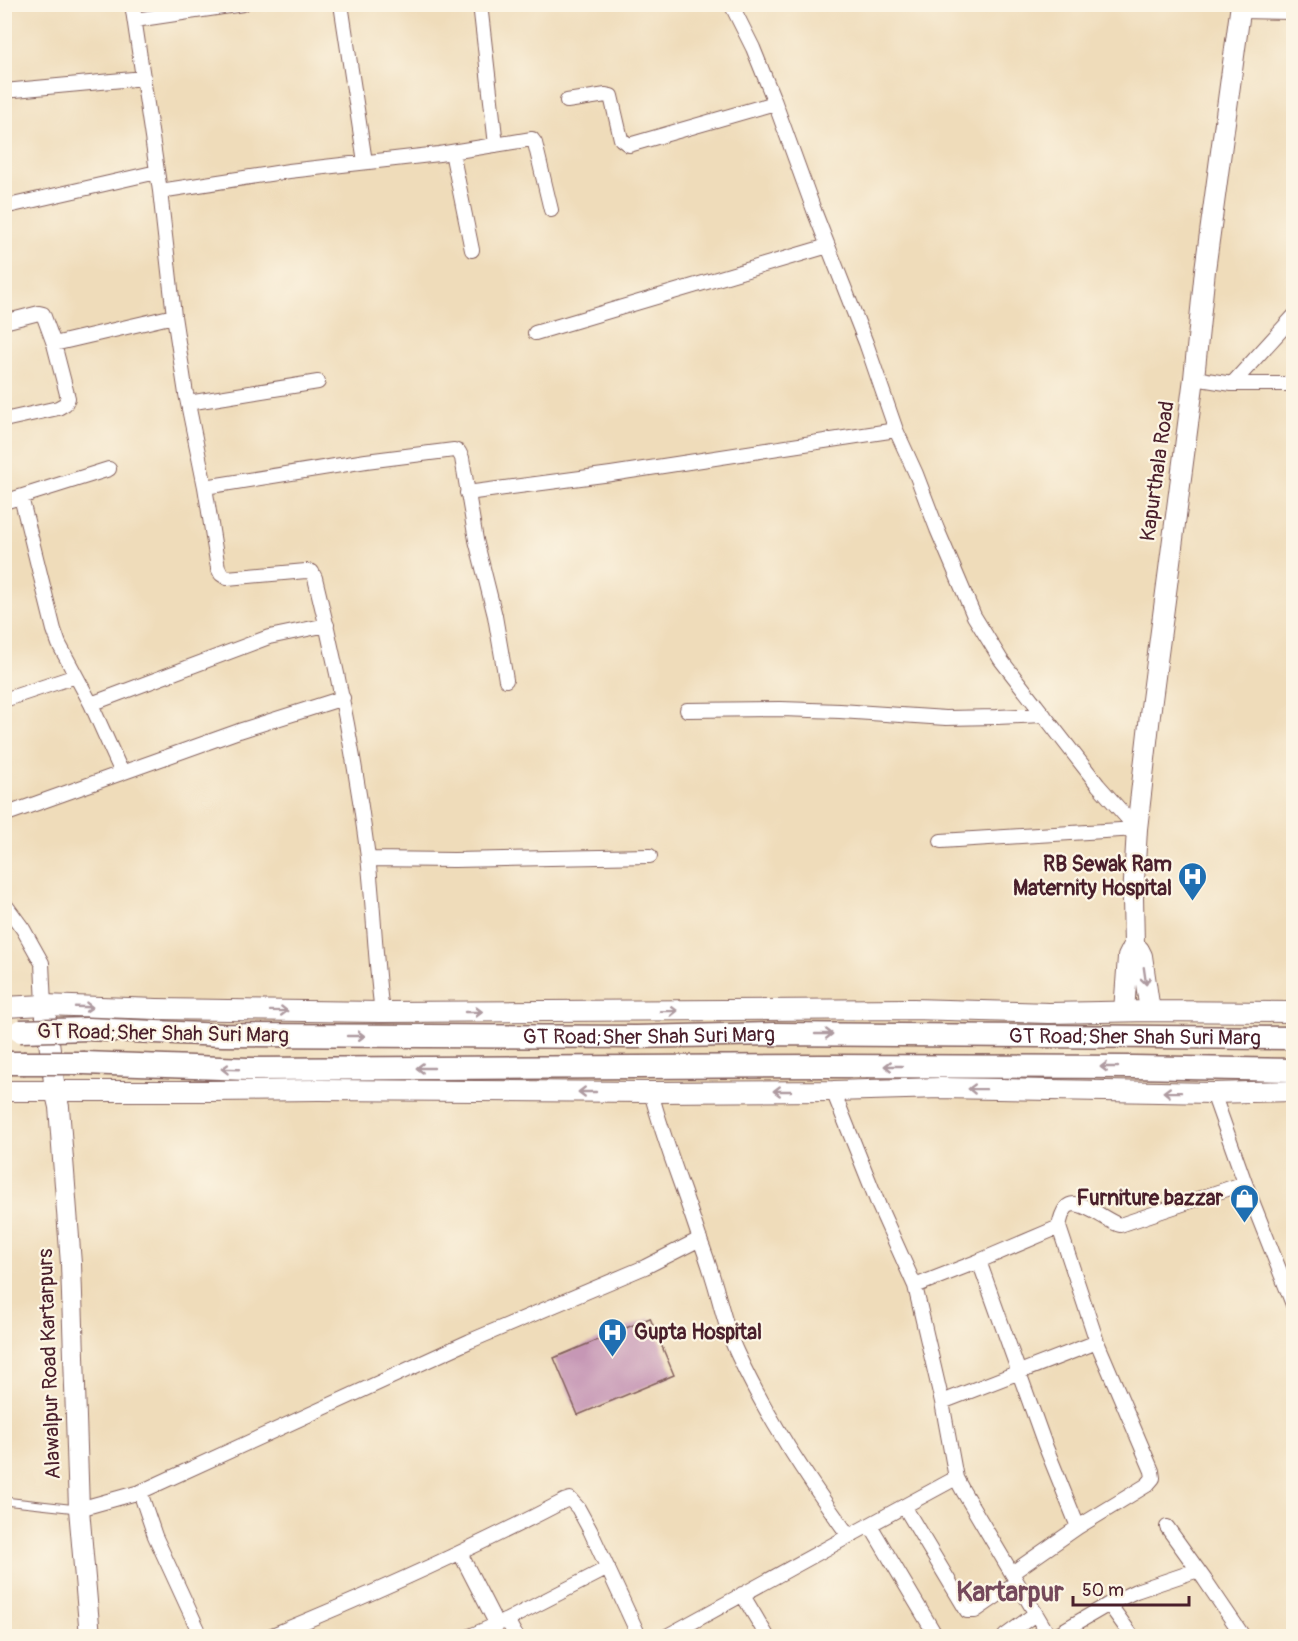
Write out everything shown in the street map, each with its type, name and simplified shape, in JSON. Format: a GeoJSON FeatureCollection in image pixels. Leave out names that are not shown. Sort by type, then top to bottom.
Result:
{"type":"FeatureCollection","features":[{"type":"Feature","properties":{"kind":"highway","name":"GT Road;Sher Shah Suri Marg"},"geometry":{"type":"LineString","coordinates":[[12,1031],[88,1029],[223,1035],[636,1037],[775,1034],[1293,1038]]}},
{"type":"Feature","properties":{"kind":"highway","name":"GT Road;Sher Shah Suri Marg"},"geometry":{"type":"LineString","coordinates":[[14,1063],[248,1069],[826,1066],[1293,1070]]}},
{"type":"Feature","properties":{"kind":"main road","name":"Kapurthala Road"},"geometry":{"type":"LineString","coordinates":[[1124,1011],[1128,957],[1134,945],[1133,898],[1137,829],[1194,378],[1205,270],[1241,8]]}},
{"type":"Feature","properties":{"kind":"main road","name":"Kapurthala Road"},"geometry":{"type":"LineString","coordinates":[[1134,945],[1142,956],[1150,1011]]}},
{"type":"Feature","properties":{"kind":"main road"},"geometry":{"type":"LineString","coordinates":[[4,1007],[44,1005],[382,1012],[902,1009],[1049,1013],[1293,1012]]}},
{"type":"Feature","properties":{"kind":"main road","name":"Alawalpur Road Kartarpurs"},"geometry":{"type":"LineString","coordinates":[[44,1005],[59,1107],[70,1264],[79,1509],[90,1636]]}},
{"type":"Feature","properties":{"kind":"main road"},"geometry":{"type":"LineString","coordinates":[[4,1091],[651,1092],[941,1088],[1213,1093],[1293,1091]]}},
{"type":"Feature","properties":{"kind":"street"},"geometry":{"type":"LineString","coordinates":[[132,4],[160,191],[174,316],[218,568],[227,578],[306,571],[312,572],[315,578],[343,698],[368,859],[382,1012]]}},
{"type":"Feature","properties":{"kind":"street"},"geometry":{"type":"LineString","coordinates":[[135,20],[243,4]]}},
{"type":"Feature","properties":{"kind":"street"},"geometry":{"type":"LineString","coordinates":[[341,4],[365,162]]}},
{"type":"Feature","properties":{"kind":"street"},"geometry":{"type":"LineString","coordinates":[[480,4],[496,145]]}},
{"type":"Feature","properties":{"kind":"street"},"geometry":{"type":"LineString","coordinates":[[731,4],[753,48],[776,103],[866,343],[896,430],[974,616],[1001,660],[1098,785],[1137,829]]}},
{"type":"Feature","properties":{"kind":"street"},"geometry":{"type":"LineString","coordinates":[[1241,8],[1293,12]]}},
{"type":"Feature","properties":{"kind":"street"},"geometry":{"type":"LineString","coordinates":[[4,91],[144,78]]}},
{"type":"Feature","properties":{"kind":"street"},"geometry":{"type":"LineString","coordinates":[[567,101],[611,96],[621,139],[629,145],[776,103]]}},
{"type":"Feature","properties":{"kind":"street"},"geometry":{"type":"LineString","coordinates":[[160,191],[289,171],[533,140],[551,210]]}},
{"type":"Feature","properties":{"kind":"street"},"geometry":{"type":"LineString","coordinates":[[452,152],[472,250]]}},
{"type":"Feature","properties":{"kind":"street"},"geometry":{"type":"LineString","coordinates":[[4,207],[157,172]]}},
{"type":"Feature","properties":{"kind":"street"},"geometry":{"type":"LineString","coordinates":[[535,333],[828,246]]}},
{"type":"Feature","properties":{"kind":"street"},"geometry":{"type":"LineString","coordinates":[[4,322],[41,313],[45,316],[68,398],[67,402],[58,408],[4,420]]}},
{"type":"Feature","properties":{"kind":"street"},"geometry":{"type":"LineString","coordinates":[[54,344],[174,316]]}},
{"type":"Feature","properties":{"kind":"street"},"geometry":{"type":"LineString","coordinates":[[1232,384],[1293,316]]}},
{"type":"Feature","properties":{"kind":"street"},"geometry":{"type":"LineString","coordinates":[[1194,378],[1232,384],[1293,384]]}},
{"type":"Feature","properties":{"kind":"street"},"geometry":{"type":"LineString","coordinates":[[188,403],[318,382]]}},
{"type":"Feature","properties":{"kind":"street"},"geometry":{"type":"LineString","coordinates":[[467,493],[611,474],[896,430]]}},
{"type":"Feature","properties":{"kind":"street"},"geometry":{"type":"LineString","coordinates":[[205,487],[366,461],[454,450],[459,452],[483,573],[495,616],[506,680]]}},
{"type":"Feature","properties":{"kind":"street"},"geometry":{"type":"LineString","coordinates":[[4,502],[109,470]]}},
{"type":"Feature","properties":{"kind":"street"},"geometry":{"type":"LineString","coordinates":[[21,497],[59,644],[91,704],[122,773]]}},
{"type":"Feature","properties":{"kind":"street"},"geometry":{"type":"LineString","coordinates":[[91,704],[269,637],[327,625]]}},
{"type":"Feature","properties":{"kind":"street"},"geometry":{"type":"LineString","coordinates":[[4,699],[76,676]]}},
{"type":"Feature","properties":{"kind":"street"},"geometry":{"type":"LineString","coordinates":[[4,815],[239,731],[343,698]]}},
{"type":"Feature","properties":{"kind":"street"},"geometry":{"type":"LineString","coordinates":[[687,710],[781,709],[946,718],[1044,715]]}},
{"type":"Feature","properties":{"kind":"street"},"geometry":{"type":"LineString","coordinates":[[941,841],[1137,829]]}},
{"type":"Feature","properties":{"kind":"street"},"geometry":{"type":"LineString","coordinates":[[368,859],[454,860],[650,856]]}},
{"type":"Feature","properties":{"kind":"street"},"geometry":{"type":"LineString","coordinates":[[4,903],[23,929],[42,963],[44,1005]]}},
{"type":"Feature","properties":{"kind":"street"},"geometry":{"type":"LineString","coordinates":[[833,1091],[879,1206],[915,1286],[942,1402],[956,1478],[1049,1636]]}},
{"type":"Feature","properties":{"kind":"street"},"geometry":{"type":"LineString","coordinates":[[651,1092],[736,1352],[801,1467],[849,1536]]}},
{"type":"Feature","properties":{"kind":"street"},"geometry":{"type":"LineString","coordinates":[[1213,1093],[1245,1183],[1290,1285],[1293,1307]]}},
{"type":"Feature","properties":{"kind":"street"},"geometry":{"type":"LineString","coordinates":[[904,1506],[967,1611],[975,1611],[1078,1527],[1147,1485],[1153,1478],[1152,1471],[1097,1342],[1059,1227],[1065,1209],[1071,1205],[1083,1205],[1110,1222],[1120,1225],[1245,1183]]}},
{"type":"Feature","properties":{"kind":"street"},"geometry":{"type":"LineString","coordinates":[[915,1286],[1059,1227]]}},
{"type":"Feature","properties":{"kind":"street"},"geometry":{"type":"LineString","coordinates":[[79,1509],[140,1492],[470,1341],[645,1267],[700,1239]]}},
{"type":"Feature","properties":{"kind":"street"},"geometry":{"type":"LineString","coordinates":[[979,1261],[1045,1445],[1078,1527]]}},
{"type":"Feature","properties":{"kind":"street"},"geometry":{"type":"LineString","coordinates":[[942,1402],[1097,1342]]}},
{"type":"Feature","properties":{"kind":"street"},"geometry":{"type":"LineString","coordinates":[[667,1636],[691,1630],[742,1594],[956,1478]]}},
{"type":"Feature","properties":{"kind":"street"},"geometry":{"type":"LineString","coordinates":[[140,1492],[155,1536],[201,1636]]}},
{"type":"Feature","properties":{"kind":"street"},"geometry":{"type":"LineString","coordinates":[[270,1636],[327,1613],[570,1499],[586,1522],[639,1636]]}},
{"type":"Feature","properties":{"kind":"street"},"geometry":{"type":"LineString","coordinates":[[870,1525],[936,1636]]}},
{"type":"Feature","properties":{"kind":"street"},"geometry":{"type":"LineString","coordinates":[[1167,1527],[1243,1636]]}},
{"type":"Feature","properties":{"kind":"street"},"geometry":{"type":"LineString","coordinates":[[460,1552],[502,1622],[516,1636]]}},
{"type":"Feature","properties":{"kind":"street"},"geometry":{"type":"LineString","coordinates":[[470,1636],[608,1568]]}},
{"type":"Feature","properties":{"kind":"street"},"geometry":{"type":"LineString","coordinates":[[1054,1636],[1108,1604],[1136,1591],[1198,1570]]}},
{"type":"Feature","properties":{"kind":"street"},"geometry":{"type":"LineString","coordinates":[[742,1594],[767,1636]]}},
{"type":"Feature","properties":{"kind":"street"},"geometry":{"type":"LineString","coordinates":[[1108,1604],[1132,1636]]}},
{"type":"Feature","properties":{"kind":"street"},"geometry":{"type":"LineString","coordinates":[[1005,1636],[1035,1614]]}},
{"type":"Feature","properties":{"kind":"lane"},"geometry":{"type":"LineString","coordinates":[[4,1502],[79,1509]]}},
{"type":"Feature","properties":{"kind":"building"},"geometry":{"type":"Polygon","coordinates":[[[650,1318],[674,1375],[578,1415],[554,1358],[650,1318]]]}},
{"type":"Feature","properties":{"kind":"place","name":"RB Sewak Ram Maternity Hospital"},"geometry":{"type":"Point","coordinates":[1193,902]}},
{"type":"Feature","properties":{"kind":"place","name":"Furniture bazzar"},"geometry":{"type":"Point","coordinates":[1244,1224]}},
{"type":"Feature","properties":{"kind":"place","name":"Gupta Hospital"},"geometry":{"type":"Point","coordinates":[613,1358]}},
{"type":"Feature","properties":{"kind":"district","name":"Kartarpur"},"geometry":{"type":"Point","coordinates":[1010,1592]}}]}
